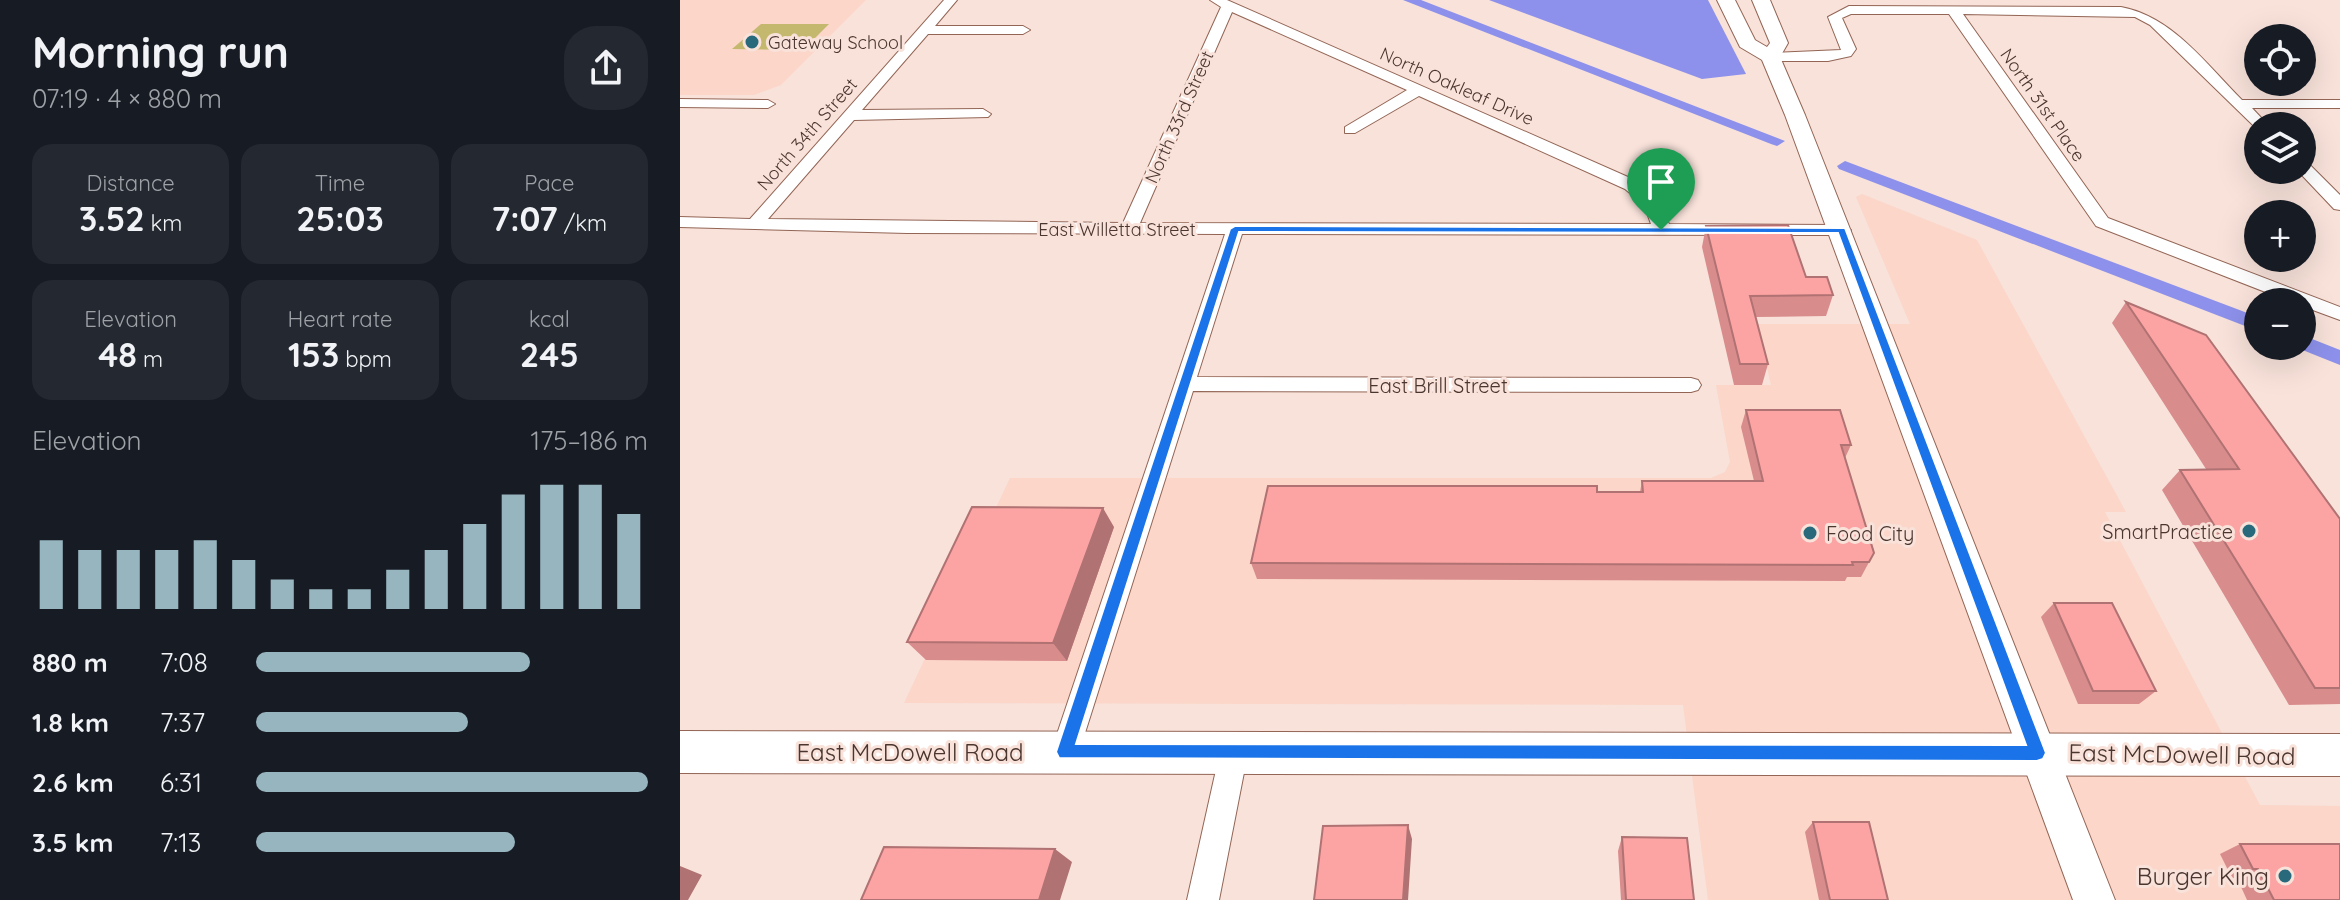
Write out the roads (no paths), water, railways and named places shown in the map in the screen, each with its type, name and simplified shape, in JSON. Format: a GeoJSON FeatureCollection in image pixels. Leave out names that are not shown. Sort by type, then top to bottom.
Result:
{"type":"FeatureCollection","features":[{"type":"Feature","properties":{"kind":"main road"},"geometry":{"type":"LineString","coordinates":[[1726,0],[1747,43],[1770,57],[1805,139],[2094,900]]}},
{"type":"Feature","properties":{"kind":"main road"},"geometry":{"type":"LineString","coordinates":[[1761,0],[1779,43],[1770,57]]}},
{"type":"Feature","properties":{"kind":"main road","name":"East McDowell Road"},"geometry":{"type":"LineString","coordinates":[[680,752],[2340,755]]}},
{"type":"Feature","properties":{"kind":"street","name":"North 34th Street"},"geometry":{"type":"LineString","coordinates":[[756,222],[951,0]]}},
{"type":"Feature","properties":{"kind":"street","name":"North Oakleaf Drive"},"geometry":{"type":"LineString","coordinates":[[1222,3],[1631,185],[1643,193],[1656,210],[1661,230]]}},
{"type":"Feature","properties":{"kind":"street","name":"North 33rd Street"},"geometry":{"type":"LineString","coordinates":[[1129,229],[1222,3]]}},
{"type":"Feature","properties":{"kind":"street"},"geometry":{"type":"LineString","coordinates":[[1770,57],[1828,57],[1846,53],[1849,49],[1835,17],[1849,10],[2121,11],[2139,14],[2155,22],[2246,112]]}},
{"type":"Feature","properties":{"kind":"street","name":"North 31st Place"},"geometry":{"type":"LineString","coordinates":[[1953,10],[2102,222],[2340,314]]}},
{"type":"Feature","properties":{"kind":"street"},"geometry":{"type":"LineString","coordinates":[[925,30],[1023,30]]}},
{"type":"Feature","properties":{"kind":"street"},"geometry":{"type":"LineString","coordinates":[[1350,130],[1416,91]]}},
{"type":"Feature","properties":{"kind":"street"},"geometry":{"type":"LineString","coordinates":[[680,103],[768,104]]}},
{"type":"Feature","properties":{"kind":"street"},"geometry":{"type":"LineString","coordinates":[[2238,104],[2340,104]]}},
{"type":"Feature","properties":{"kind":"street"},"geometry":{"type":"LineString","coordinates":[[850,115],[983,114]]}},
{"type":"Feature","properties":{"kind":"street"},"geometry":{"type":"LineString","coordinates":[[2316,180],[2340,205]]}},
{"type":"Feature","properties":{"kind":"street","name":"East Willetta Street"},"geometry":{"type":"LineString","coordinates":[[680,222],[907,228],[1842,230]]}},
{"type":"Feature","properties":{"kind":"street"},"geometry":{"type":"LineString","coordinates":[[1065,752],[1235,229]]}},
{"type":"Feature","properties":{"kind":"street","name":"East Brill Street"},"geometry":{"type":"LineString","coordinates":[[1185,384],[1691,385]]}},
{"type":"Feature","properties":{"kind":"street"},"geometry":{"type":"LineString","coordinates":[[1203,900],[1234,752]]}},
{"type":"Feature","properties":{"kind":"water"},"geometry":{"type":"Polygon","coordinates":[[[1489,0],[1708,0],[1746,74],[1702,79],[1489,0]]]}},
{"type":"Feature","properties":{"kind":"waterway"},"geometry":{"type":"LineString","coordinates":[[1409,0],[1777,141]]}},
{"type":"Feature","properties":{"kind":"waterway"},"geometry":{"type":"LineString","coordinates":[[1845,166],[2244,319]]}},
{"type":"Feature","properties":{"kind":"waterway"},"geometry":{"type":"LineString","coordinates":[[2316,348],[2340,358]]}},
{"type":"Feature","properties":{"kind":"place","name":"Gateway School"},"geometry":{"type":"Point","coordinates":[752,42]}},
{"type":"Feature","properties":{"kind":"place","name":"SmartPractice"},"geometry":{"type":"Point","coordinates":[2249,531]}},
{"type":"Feature","properties":{"kind":"place","name":"Food City"},"geometry":{"type":"Point","coordinates":[1810,533]}},
{"type":"Feature","properties":{"kind":"place","name":"Burger King"},"geometry":{"type":"Point","coordinates":[2285,876]}}]}
